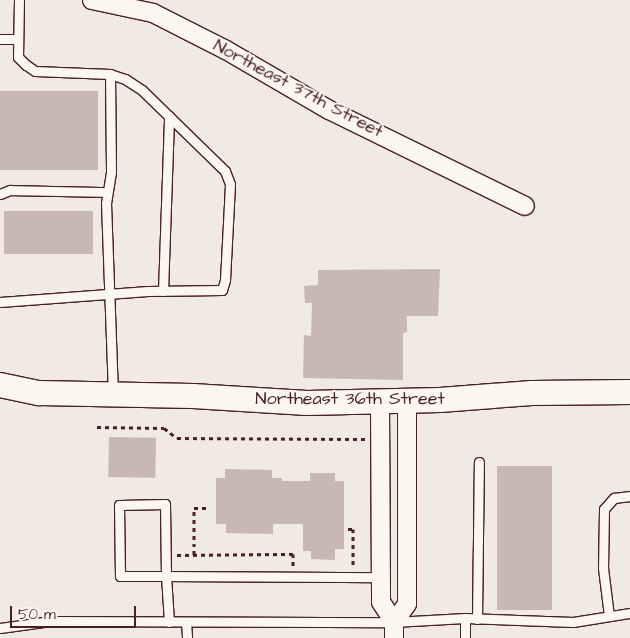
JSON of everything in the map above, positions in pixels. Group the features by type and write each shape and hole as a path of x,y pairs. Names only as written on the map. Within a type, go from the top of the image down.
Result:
{"main road":[{"name":"Northeast 36th Street","path":"0,385 39,393 112,394 297,402 380,402 532,393 630,392"},
{"name":"Northeast 36th Street","path":"0,401 39,393"}],"street":[{"name":"Northeast 37th Street","path":"92,0 153,13 226,50 329,110 525,206"},
{"path":"394,630 408,604 407,401"},
{"path":"380,402 381,602 394,630"}],"lane":[{"path":"0,302 163,291 222,290 230,184 225,172 142,90 110,74 35,71 18,57 19,0"},
{"path":"0,39 18,39"},
{"path":"110,74 111,172 107,192 112,394"},
{"path":"163,291 168,116"},
{"path":"0,194 10,190 107,192"},
{"path":"477,619 478,462"},
{"path":"609,616 603,568 604,509 614,498 630,496"},
{"path":"169,622 166,576 165,504 119,505 120,576 166,576 381,577"},
{"path":"0,628 51,621 186,622 394,630 465,618 573,622 630,613"},
{"path":"465,618 466,638"},
{"path":"186,622 187,638"}],"path":[{"path":"97,427 164,428 177,438 380,439"},
{"path":"194,555 194,508 210,508"},
{"path":"343,567 353,567 353,529 348,529"},
{"path":"166,555 293,554 294,567 303,567"}],"building":[{"path":"0,91 98,91 98,170 0,170"},
{"path":"4,211 93,211 93,254 4,254"},
{"path":"440,269 438,316 407,316 407,332 403,333 403,380 303,378 304,335 311,336 312,303 305,303 304,286 318,285 318,270"},
{"path":"109,437 156,438 155,478 108,477"},
{"path":"497,466 552,466 552,610 497,610"},
{"path":"225,469 272,470 272,478 282,478 282,481 310,481 310,473 335,473 335,481 344,481 344,549 335,549 335,560 311,559 311,551 303,551 303,524 273,524 273,534 226,533 226,524 216,524 216,478 225,478"}]}
